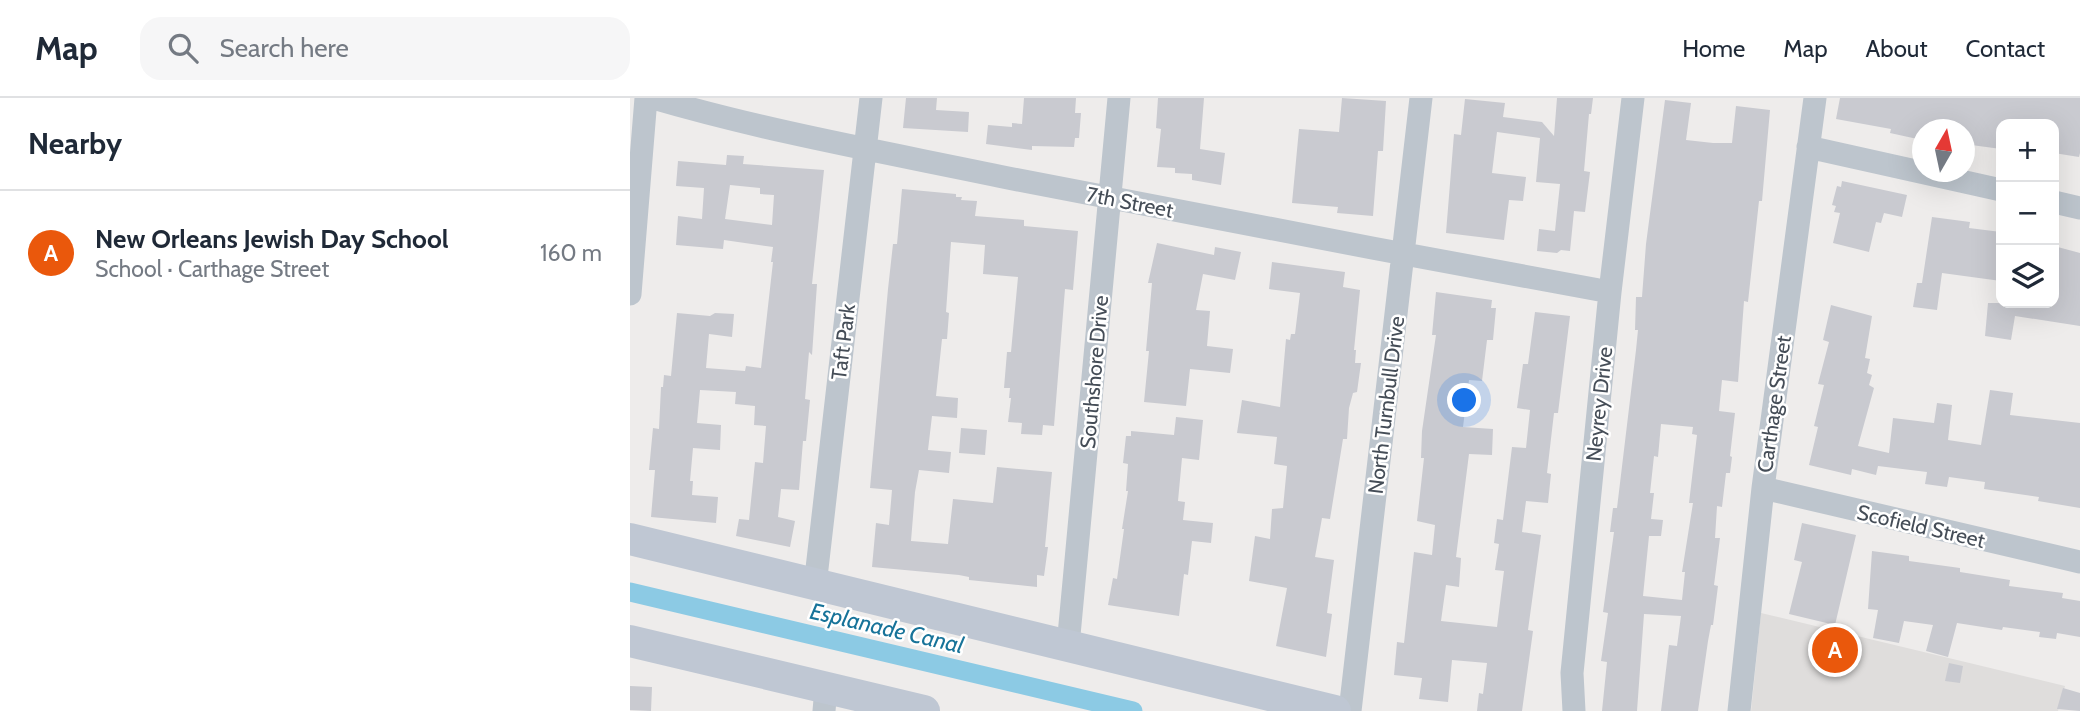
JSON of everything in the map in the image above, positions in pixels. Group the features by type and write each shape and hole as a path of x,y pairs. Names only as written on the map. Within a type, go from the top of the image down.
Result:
{"main road":[{"path":"630,539 1335,711"},
{"path":"630,641 825,700 924,711"}],"street":[{"path":"630,294 646,98"},
{"name":"7th Street","path":"653,98 724,119 865,149 1610,292"},
{"name":"Taft Park","path":"815,586 872,98"},
{"name":"Southshore Drive","path":"1068,646 1119,98"},
{"name":"North Turnbull Drive","path":"1350,711 1421,98"},
{"name":"Neyrey Drive","path":"1574,711 1573,673 1610,292 1633,98"},
{"name":"Carthage Street","path":"1739,711 1763,488 1815,98"},
{"path":"1808,148 1996,189"},
{"path":"2059,203 2080,208"},
{"name":"Scofield Street","path":"1763,488 2080,562"}],"shaded area":[{"path":"1761,613 2065,686 2058,711 1751,711"}],"building":[{"path":"906,98 937,98 936,110 969,112 968,132 903,128"},
{"path":"1024,98 1076,98 1075,113 1081,113 1079,138 1075,138 1074,147 1032,146 1032,150 986,144 988,125 1012,127 1012,123 1022,124"},
{"path":"1158,98 1204,98 1200,149 1225,153 1221,185 1192,180 1192,174 1175,173 1175,168 1157,167 1161,129 1156,128"},
{"path":"1342,98 1386,101 1383,151 1378,151 1373,216 1337,213 1338,207 1292,203 1299,129 1339,132"},
{"path":"1557,98 1593,98 1584,171 1590,172 1585,212 1574,211 1570,251 1537,251 1539,229 1555,231 1560,184 1536,182 1540,138 1497,132 1492,173 1526,177 1523,201 1509,200 1504,240 1446,233 1454,134 1461,135 1465,99 1505,103 1503,117 1542,122 1554,136"},
{"path":"1840,98 2080,98 2080,153 2079,157 2059,154 2059,119 1996,119 1996,148 1975,145 1975,119 1912,119 1912,138 1890,133 1891,129 1836,119"},
{"path":"1665,100 1691,103 1686,140 1713,143 1732,143 1736,106 1770,110 1762,201 1759,201 1748,302 1744,301 1738,382 1722,380 1719,411 1735,413 1732,457 1730,473 1726,473 1722,507 1717,506 1715,538 1720,538 1714,585 1718,586 1698,711 1661,711 1669,645 1677,646 1681,616 1644,614 1637,711 1602,711 1607,662 1601,661 1608,613 1603,612 1614,532 1610,532 1613,508 1617,508 1638,330 1635,330 1636,297 1642,297 1646,244","holes":["1661,424 1693,427 1692,434 1697,435 1689,503 1693,503 1682,572 1685,572 1682,600 1643,596 1649,536 1661,536 1663,520 1651,519 1654,493 1650,493 1654,456 1658,457"]},
{"path":"727,155 744,156 743,164 824,170 812,284 817,284 812,355 809,352 805,399 810,400 806,441 803,441 799,490 781,489 778,517 795,521 790,547 736,536 739,519 749,520 755,462 763,463 766,426 754,425 755,406 735,404 736,392 700,390 697,423 721,425 720,450 693,448 690,481 693,481 692,495 718,497 716,523 651,517 655,470 649,470 653,428 659,429 664,375 671,376 677,313 710,316 715,313 734,314 732,337 709,334 706,368 745,371 746,366 761,368 773,247 724,240 723,249 676,245 678,216 702,219 704,188 676,186 678,161 726,165","holes":["730,185 760,188 760,194 774,195 772,225 725,219"]},
{"path":"1842,181 1907,195 1902,217 1884,213 1881,223 1876,222 1869,252 1833,243 1840,213 1834,212 1836,206 1832,205 1837,186 1841,187"},
{"path":"902,189 956,194 956,197 962,197 961,200 977,201 975,216 1024,220 1024,226 1078,231 1073,290 1065,289 1054,426 1043,425 1042,435 1021,434 1022,423 1008,422 1010,388 1004,388 1007,352 1011,352 1018,277 983,274 985,245 951,242 946,312 949,313 947,339 942,339 936,396 958,398 957,418 932,416 928,450 951,452 949,473 919,470 915,492 911,541 948,544 953,499 993,503 997,467 1052,472 1045,547 1048,547 1044,576 1037,575 1037,587 969,580 969,577 959,575 872,567 876,523 889,525 892,490 870,488 888,289 893,244 897,244"},
{"path":"1932,217 1970,222 1969,228 1996,231 1996,280 1942,273 1937,310 1913,307 1917,283 1922,283"},
{"path":"1157,243 1214,255 1215,247 1241,252 1235,280 1203,274 1196,310 1210,311 1207,346 1233,349 1230,373 1190,369 1186,406 1144,402 1152,283 1148,283"},
{"path":"2059,247 2080,253 2080,326 2015,316 2011,340 1985,336 1988,303 1996,303 1996,308 2059,308"},
{"path":"1272,262 1345,272 1343,287 1360,290 1354,350 1355,363 1361,363 1357,392 1353,393 1349,408 1347,439 1343,439 1330,519 1322,518 1315,557 1334,560 1327,613 1332,614 1326,657 1276,646 1287,588 1249,581 1255,536 1270,539 1272,509 1283,508 1287,466 1274,464 1277,437 1237,433 1242,400 1280,407 1286,339 1290,340 1291,334 1295,334 1300,293 1269,289"},
{"path":"1436,292 1492,300 1491,308 1496,308 1493,340 1487,340 1482,381 1469,380 1463,427 1493,429 1492,455 1469,454 1456,557 1461,558 1459,587 1446,585 1441,621 1497,627 1504,571 1495,570 1499,544 1494,543 1497,519 1503,520 1512,447 1526,448 1530,410 1517,408 1523,364 1528,364 1535,312 1570,316 1558,413 1554,413 1547,473 1551,474 1548,503 1526,501 1522,532 1541,535 1528,630 1533,631 1522,711 1477,711 1479,693 1483,694 1487,663 1452,660 1448,702 1419,699 1422,678 1394,675 1397,642 1404,643 1414,552 1432,555 1435,525 1417,521 1424,458 1421,458 1422,431 1436,335 1432,335"},
{"path":"1831,305 1872,316 1865,358 1870,359 1867,373 1872,375 1869,385 1874,388 1858,446 1889,453 1893,418 1934,423 1937,403 1952,405 1948,440 1981,445 1990,390 2013,393 2010,415 2080,423 2080,508 2038,501 2039,497 1984,489 1985,482 1949,477 1947,487 1925,484 1927,472 1878,466 1876,475 1852,469 1851,475 1809,465 1818,427 1814,426 1824,385 1818,384 1829,342 1823,340"},
{"path":"1176,417 1203,420 1199,460 1182,458 1178,501 1185,502 1183,520 1213,523 1211,543 1192,541 1188,575 1184,574 1179,616 1108,605 1113,578 1117,579 1124,529 1128,491 1128,464 1123,463 1126,436 1131,436 1131,431 1174,435"},
{"path":"961,428 987,430 985,455 959,453"},
{"path":"1802,523 1856,535 1835,625 1789,614 1802,562 1794,560"},
{"path":"1872,551 1909,556 1909,561 1960,568 1960,572 2010,580 2009,586 2063,593 2062,598 2080,601 2080,637 2057,633 2056,639 2039,637 2040,632 2003,627 2002,630 1957,623 1948,657 1926,651 1933,625 1904,621 1899,643 1873,638 1878,610 1868,609"},
{"path":"1949,663 1963,666 1960,683 1945,681"},
{"path":"630,686 652,687 651,711 630,710"},
{"path":"2063,688 2080,693 2080,711 2057,709"}],"waterway":[{"name":"Esplanade Canal","path":"630,592 1133,711"}],"place":[{"name":"New Orleans Jewish Day School","path":"1835,650"}]}
